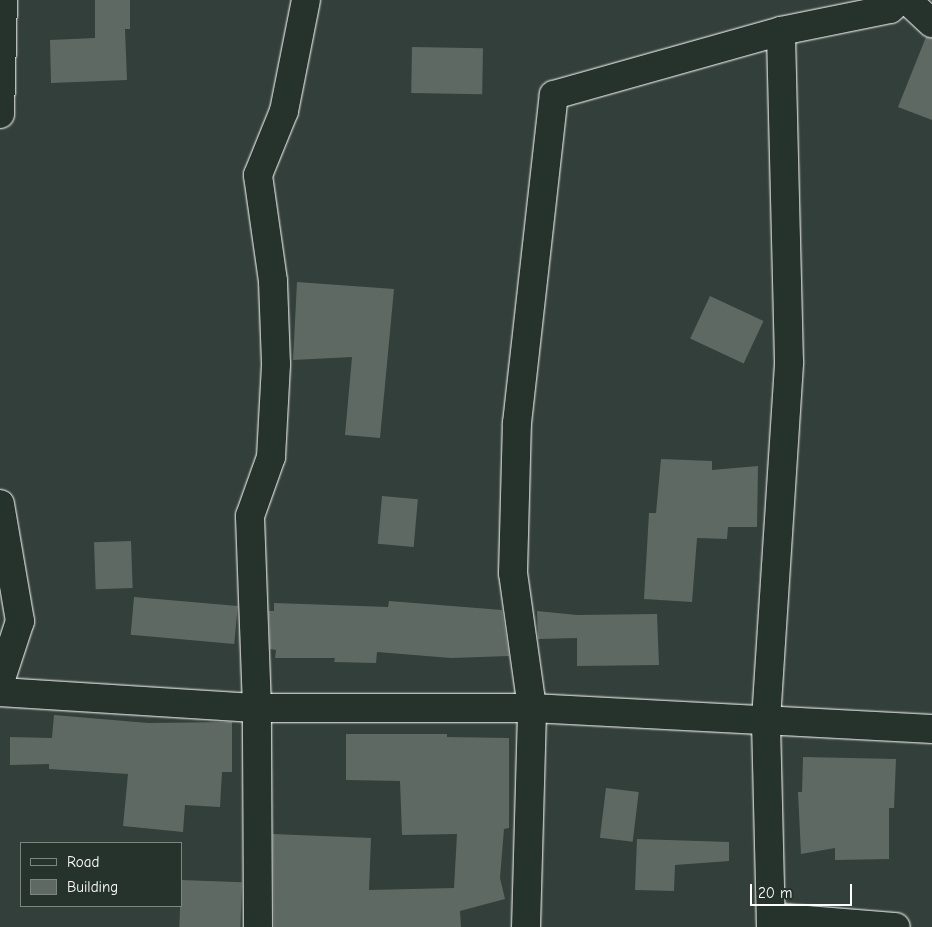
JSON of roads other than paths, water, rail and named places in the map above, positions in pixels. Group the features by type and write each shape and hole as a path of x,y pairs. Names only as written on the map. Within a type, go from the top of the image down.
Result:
{"street":[{"path":"0,114 3,0"},
{"path":"258,927 257,708 250,516 271,457 276,364 273,281 258,175 284,111 306,0"},
{"path":"526,927 532,708 513,573 518,423 554,95 781,31 890,9 900,0"},
{"path":"907,0 932,23"},
{"path":"781,31 787,164 789,362 766,720 771,922 896,927"},
{"path":"0,504 20,621 0,682"},
{"path":"0,692 257,708 532,708 932,729"}]}
